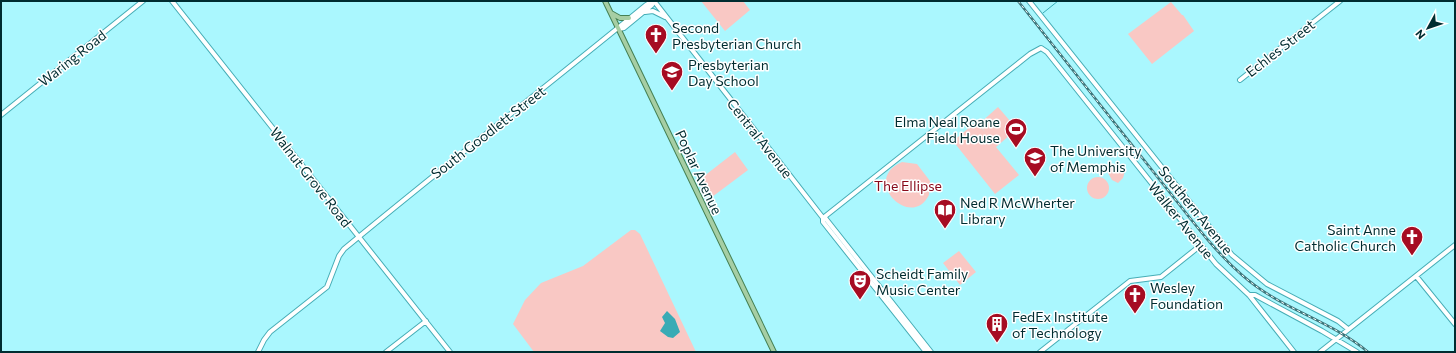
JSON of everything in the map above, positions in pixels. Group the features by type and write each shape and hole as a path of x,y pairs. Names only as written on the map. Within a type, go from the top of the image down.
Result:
{"main road":[{"name":"Waring Road","path":"1,115 143,1"},
{"name":"Walnut Grove Road","path":"172,1 450,352"},
{"name":"Poplar Avenue","path":"605,1 774,352"},
{"name":"South Goodlett Street","path":"618,29 624,28 652,5 653,1"},
{"name":"South Goodlett Street","path":"258,352 270,332 327,287 339,256 344,249 618,29 629,18 653,1"},
{"name":"Central Avenue","path":"653,1 926,352"},
{"name":"Southern Avenue","path":"1029,1 1232,254 1267,284 1338,321 1348,330"},
{"name":"Echles Street","path":"1240,80 1340,1"},
{"path":"610,12 620,18 629,18"},
{"path":"644,12 657,12 670,21"},
{"name":"Walker Avenue","path":"823,218 1030,54 1041,48 1047,52 1201,245 1221,269 1249,295 1294,352"},
{"name":"Central Avenue","path":"823,218 826,219 931,352"},
{"path":"1040,352 1130,281 1160,277 1201,245"},
{"path":"1320,352 1455,245"},
{"path":"1416,276 1455,324"},
{"path":"1249,295 1255,295 1357,352"},
{"path":"386,352 426,321"}],"green space":[{"path":"701,1 743,1 750,10 725,31"},
{"path":"1171,2 1183,15 1194,31 1152,64 1128,34"},
{"path":"998,107 1017,129 996,147 1019,175 995,194 953,141 976,122 985,132 979,124"},
{"path":"735,152 748,170 712,197 699,180"},
{"name":"The Ellipse","path":"902,162 917,164 930,181 929,195 921,205 911,208 901,205 893,199 887,190 886,180 890,170"},
{"path":"1120,166 1121,170 1125,171 1123,178 1118,183 1112,180 1108,173 1109,168"},
{"path":"1098,177 1106,180 1109,188 1106,196 1098,199 1090,196 1087,188 1090,180"},
{"path":"631,230 635,230 640,234 696,352 534,352 513,324 525,300 541,283 583,266"},
{"path":"959,251 976,272 960,285 943,263"}],"water":[{"path":"667,311 675,319 680,332 673,338 668,337 660,331 665,323 662,317"}],"waterway":[{"path":"1043,13 1058,1"}],"railway":[{"path":"1018,1 1191,220 1231,265 1257,287 1272,297 1338,331 1368,352"}],"place":[{"name":"Second Presbyterian Church","path":"656,54"},
{"name":"Presbyterian Day School","path":"672,92"},
{"name":"Elma Neal Roane Field House","path":"1016,148"},
{"name":"The University of Memphis","path":"1035,178"},
{"name":"Ned R McWherter Library","path":"945,230"},
{"name":"Saint Anne Catholic Church","path":"1412,256"},
{"name":"Scheidt Family Music Center","path":"860,300"},
{"name":"Wesley Foundation","path":"1135,314"},
{"name":"FedEx Institute of Technology","path":"997,344"}]}
